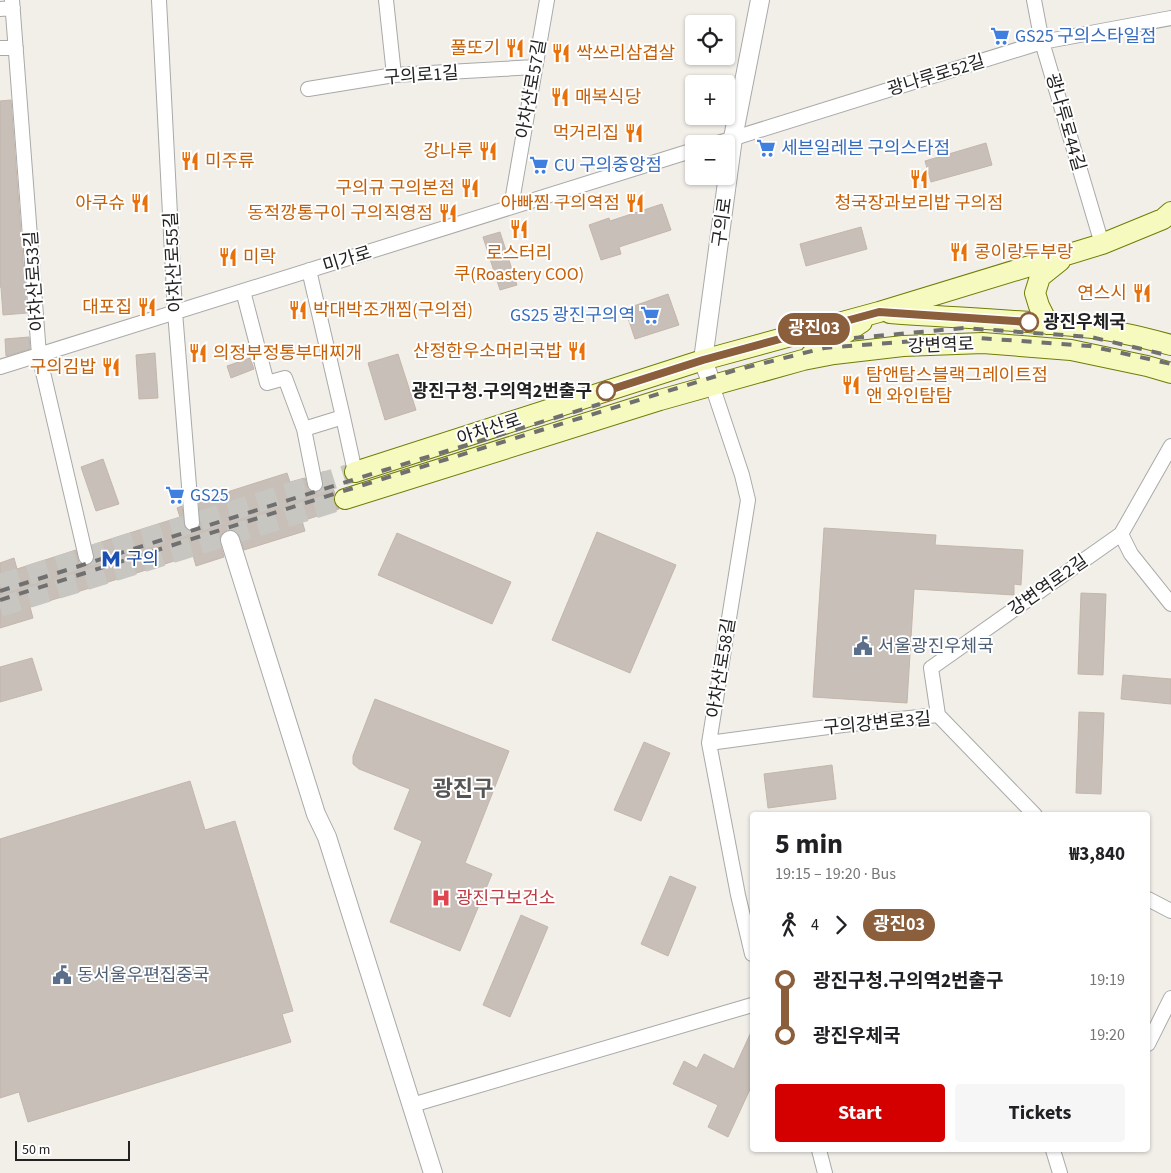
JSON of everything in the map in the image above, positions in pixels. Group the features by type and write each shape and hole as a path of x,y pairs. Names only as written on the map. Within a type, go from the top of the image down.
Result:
{"main road":[{"name":"아차산로","path":"355,472 703,360 879,312 1102,244 1163,218 1171,212"},
{"path":"1048,324 1035,293 1040,277 1069,254"},
{"name":"아차산로","path":"803,360 879,312"},
{"name":"강변역로","path":"879,312 1094,328 1171,345"},
{"name":"강변역로","path":"712,385 803,360 834,354 904,346 983,343 1072,350 1171,373"},
{"name":"아차산로","path":"345,499 712,385"},
{"path":"378,464 387,485"}],"street":[{"name":"아차산로55길","path":"159,0 175,312 192,523"},
{"path":"386,0 394,75"},
{"name":"아차산로57길","path":"511,207 546,0"},
{"name":"구의로","path":"734,135 760,0"},
{"name":"광나루로44길","path":"1034,0 1042,42 1102,244"},
{"name":"아차산로53길","path":"8,6 16,48 39,355 86,557"},
{"name":"광나루로52길","path":"735,137 1042,42 1171,18"},
{"path":"0,48 16,48"},
{"name":"구의로1길","path":"308,89 394,75 535,67"},
{"name":"미가로","path":"0,367 685,153"},
{"name":"구의로","path":"712,385 703,360 727,185"},
{"name":"아차산로","path":"309,270 355,472"},
{"path":"243,291 267,383 285,378 304,429 315,484"},
{"name":"아차산로58길","path":"712,385 748,500 710,743 738,895 750,941"},
{"path":"304,429 343,417"},
{"name":"강변역로2길","path":"938,715 931,668 1120,534 1171,446"},
{"path":"1120,534 1131,554 1171,604"},
{"path":"230,540 316,814 327,837 433,1173"},
{"name":"구의강변로3길","path":"710,743 843,725 938,715 1032,812"},
{"path":"1150,905 1171,911"},
{"path":"1150,1040 1171,998"},
{"path":"412,1104 750,1006"},
{"path":"820,1152 825,1173"},
{"path":"1054,1152 1060,1173"}],"building":[{"path":"11,100 27,313 3,315 0,287 0,101"},
{"path":"986,143 992,165 931,182 925,161"},
{"path":"662,204 671,230 619,247 621,254 601,260 589,225 609,218 610,221"},
{"path":"861,227 867,249 806,266 800,244"},
{"path":"500,232 517,285 500,290 483,237"},
{"path":"668,294 679,325 635,339 625,309"},
{"path":"29,337 30,349 6,356 5,339"},
{"path":"155,353 158,398 139,399 136,355"},
{"path":"398,354 416,410 385,420 368,363"},
{"path":"250,358 254,369 231,378 227,366"},
{"path":"103,459 119,504 96,511 81,467"},
{"path":"328,471 335,494 333,497 334,502 339,509 302,521 305,531 244,550 238,533 233,530 227,530 223,532 220,538 224,557 196,566 193,555 30,607 33,618 0,628 0,563 14,558 17,569 76,550 79,563 88,565 94,559 92,545 180,517 177,508 182,506 185,528 193,532 200,526 199,501 287,473 290,482 305,478 308,489 317,492 323,486 322,472"},
{"name":"서울광진우체국","path":"824,528 936,535 935,545 1023,550 1021,585 1014,584 1014,595 914,589 907,703 813,697"},
{"path":"597,532 676,565 630,673 552,640"},
{"path":"397,533 511,582 492,624 378,575"},
{"path":"1081,593 1106,594 1103,675 1078,674"},
{"path":"32,658 42,690 0,702 0,667"},
{"path":"1123,675 1171,679 1171,704 1121,699"},
{"path":"375,699 509,751 465,863 492,874 460,951 390,922 422,841 394,829 410,789 359,769 353,764 353,756"},
{"path":"1079,712 1104,713 1101,794 1076,793"},
{"path":"644,742 670,753 641,821 614,810"},
{"path":"832,765 836,799 768,808 764,774"},
{"name":"동서울우편집중국","path":"190,781 205,830 235,821 293,1011 282,1014 291,1042 28,1122 19,1092 0,1098 0,839"},
{"path":"670,876 696,887 668,956 641,944"},
{"path":"521,915 548,927 510,1017 483,1005"},
{"path":"750,1034 750,1089 728,1137 708,1127 718,1105 673,1084 684,1061 697,1068 704,1054 734,1069"}],"tunnel":[{"path":"0,584 355,472"},
{"path":"0,607 345,499"}],"railway":[{"path":"854,338 964,328 1091,337 1171,356"},
{"path":"0,600 321,498 736,370 824,348 965,337 1090,346 1171,364"},
{"path":"0,591 600,404"}],"bus line":[{"name":"광진03","path":"606,391 703,360 879,312 1029,322"}],"place":[{"name":"GS25 구의스타일점","path":"1000,36"},
{"name":"풀또기","path":"515,48"},
{"name":"싹쓰리삼겹살","path":"561,53"},
{"name":"매복식당","path":"560,97"},
{"name":"먹거리집","path":"634,133"},
{"name":"세븐일레븐 구의스타점","path":"766,148"},
{"name":"강나루","path":"488,151"},
{"name":"미주류","path":"190,161"},
{"name":"CU 구의중앙점","path":"539,165"},
{"name":"청국장과보리밥 구의점","path":"919,179"},
{"name":"구의규 구의본점","path":"470,188"},
{"name":"아쿠슈","path":"140,203"},
{"name":"아빠찜 구의역점","path":"635,203"},
{"name":"동적깡통구이 구의직영점","path":"448,213"},
{"name":"로스터리 쿠(Roastery COO)","path":"519,229"},
{"name":"콩이랑두부랑","path":"959,252"},
{"name":"미락","path":"228,257"},
{"name":"연스시","path":"1142,293"},
{"name":"대포집","path":"147,307"},
{"name":"박대박조개찜(구의점)","path":"298,310"},
{"name":"GS25 광진구의역","path":"650,315"},
{"name":"광진우체국","path":"1029,322"},
{"name":"산정한우소머리국밥","path":"577,351"},
{"name":"의정부정통부대찌개","path":"198,353"},
{"name":"구의김밥","path":"111,367"},
{"name":"탐앤탐스블랙그레이트점 앤 와인탐탐","path":"851,385"},
{"name":"광진구청.구의역2번출구","path":"606,391"},
{"name":"GS25","path":"175,495"},
{"name":"구의","path":"111,559"},
{"name":"서울광진우체국","path":"863,646"},
{"name":"광진구보건소","path":"441,898"},
{"name":"동서울우편집중국","path":"62,975"}],"district":[{"name":"광진구","path":"463,788"}]}
